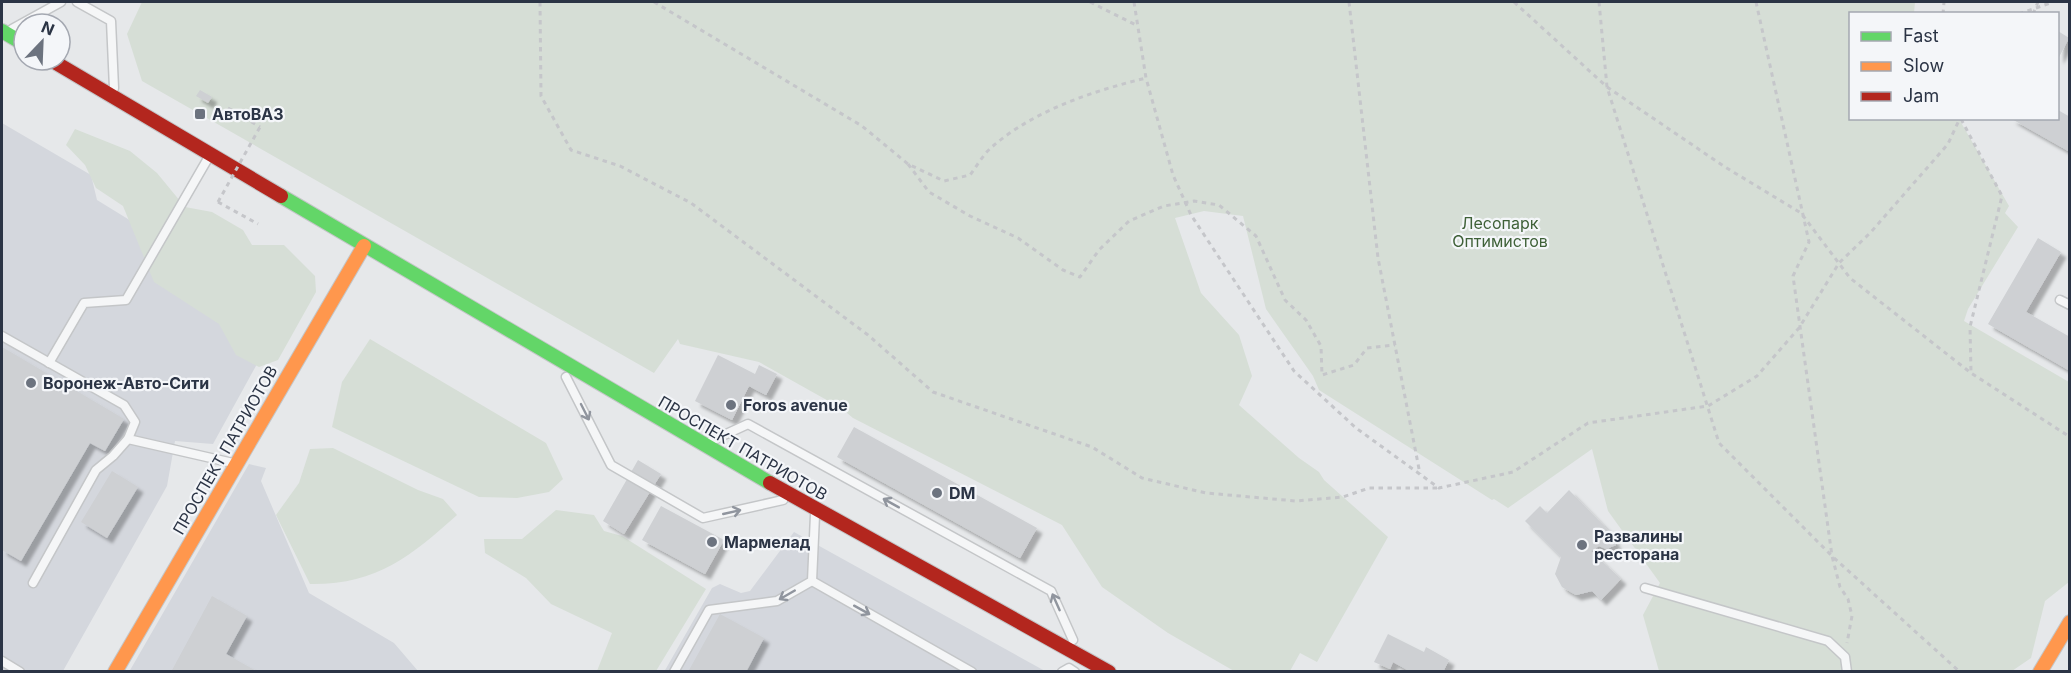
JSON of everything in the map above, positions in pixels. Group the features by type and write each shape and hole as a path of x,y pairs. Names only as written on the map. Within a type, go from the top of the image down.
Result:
{"main road":[{"name":"ПРОСПЕКТ ПАТРИОТОВ","path":"71,72 702,445 1110,672"},
{"name":"ПРОСПЕКТ ПАТРИОТОВ","path":"115,672 364,246"},
{"path":"2040,672 2070,622"}],"lane":[{"path":"3,32 61,2"},
{"path":"77,2 111,21 115,98"},
{"path":"49,363 84,303 126,300 210,154"},
{"path":"2060,300 2070,305"},
{"path":"2,336 124,405 135,422 128,439 96,470 33,584"},
{"path":"558,360 611,465 704,518 794,498"},
{"path":"702,445 748,424 1051,591 1080,656"},
{"path":"128,439 237,464"},
{"path":"812,581 815,509"},
{"path":"674,672 709,610 777,601 812,581"},
{"path":"812,581 972,672"},
{"path":"1645,588 1828,641 1845,657 1847,672"},
{"path":"2,661 20,672"},
{"path":"1062,672 1069,668 1075,672"}],"path":[{"path":"540,2 541,96 571,150 620,166 691,203 868,335 933,392 1092,447 1142,478 1206,493 1296,501 1343,497 1369,488 1439,488 1513,472 1588,423 1708,406 1757,376 1799,328 1839,263 1871,232 1948,144 1960,120"},
{"path":"654,2 862,126 908,164 929,192 970,216 1018,238 1064,270 1080,277 1099,250 1129,221 1164,206 1194,201 1219,205 1256,236 1284,300 1306,320 1321,346 1322,375 1354,365 1367,348 1395,345"},
{"path":"1090,2 1136,25"},
{"path":"1134,2 1146,78 1173,175 1185,202 1294,371 1356,429 1439,488"},
{"path":"1349,2 1378,258 1420,474"},
{"path":"1514,2 1607,87 1725,167 1801,213 1850,278 1971,373 2070,437"},
{"path":"1599,2 1607,87 1719,443 1832,556 1960,672"},
{"path":"1756,2 1809,242 1793,276 1832,556 1840,587 1848,598 1852,616 1845,657"},
{"path":"2034,12 2038,2"},
{"path":"2024,12 2053,2"},
{"path":"908,164 944,181 970,175 992,146 1065,103 1110,87 1146,78"},
{"path":"228,108 260,127 218,202 258,224"},
{"path":"1962,120 2002,196 1970,327 1971,373"}],"shaded area":[{"path":"2,123 91,175 97,200 167,243 268,344 213,444 175,441 167,486 63,671 2,671"},
{"path":"249,464 266,468 261,481 309,593 394,643 418,671 129,672"},
{"path":"794,532 1045,671 664,672 712,588 720,584 741,593 750,591"}],"green space":[{"name":"Лесопарк Оптимистов","path":"142,2 1915,2 1914,12 1849,12 1849,120 1960,120 2009,206 2005,213 2018,227 1968,309 1964,321 2069,382 2069,582 2045,601 2031,658 2012,671 1659,671 1643,615 1660,583 1608,511 1592,449 1508,508 1492,500 1319,390 1313,376 1266,309 1243,216 1204,211 1175,218 1201,293 1239,335 1252,376 1239,405 1299,458 1319,472 1324,480 1388,537 1317,662 1300,653 1290,671 1234,671 1168,633 1102,587 1062,525 853,418 841,408 759,362 680,344 678,339 654,373 142,81 127,34"},
{"path":"75,129 130,151 157,173 185,207 212,212 243,230 252,245 284,245 315,276 316,292 278,360 259,367 236,355 219,324 154,282 123,206 96,188 85,165 66,145"},
{"path":"370,339 546,443 563,479 549,492 517,498 479,497 332,427 342,382"},
{"path":"333,448 418,490 443,499 457,515 423,544 391,566 354,580 310,584 276,515 299,483 310,449"},
{"path":"556,510 594,515 604,531 622,536 706,589 656,671 597,671 612,633 551,604 526,578 485,553 484,539 522,539"}],"building":[{"path":"2059,32 2069,38 2059,57"},
{"path":"200,90 212,97 208,103 196,96"},
{"path":"2059,111 2070,117 2070,152 2014,120 2059,120"},
{"path":"2038,238 2061,252 2026,312 2070,337 2070,371 1988,324"},
{"path":"2,347 124,419 105,451 90,443 21,561 2,550"},
{"path":"718,355 755,374 759,365 777,374 766,395 749,386 732,420 695,401"},
{"name":"DM","path":"854,427 1037,528 1020,558 837,457"},
{"path":"638,460 661,474 624,534 603,521"},
{"path":"112,471 138,487 107,538 81,522"},
{"name":"Развалины ресторана","path":"1569,490 1610,532 1616,545 1606,549 1599,546 1591,551 1621,579 1601,600 1592,591 1576,595 1562,587 1555,574 1561,557 1525,521 1540,506 1547,513"},
{"path":"661,506 724,540 705,574 642,540"},
{"path":"212,596 247,616 226,654 258,672 171,672"},
{"path":"720,614 764,638 746,672 688,672"},
{"path":"1388,634 1424,652 1426,647 1449,660 1443,672 1411,672 1393,662 1390,669 1374,662"}],"traffic: fast":[{"path":"2,31 12,37"},
{"path":"281,196 770,483"}],"traffic: slow":[{"path":"115,672 364,246"},
{"path":"2040,672 2070,622"}],"traffic: jam":[{"path":"71,72 281,196"},
{"path":"770,483 1109,672"}],"place":[{"name":"АвтоВАЗ","path":"200,114"},
{"name":"Воронеж-Авто-Сити","path":"31,383"},
{"name":"Foros avenue","path":"731,405"},
{"name":"DM","path":"937,493"},
{"name":"Мармелад","path":"712,542"},
{"name":"Развалины ресторана","path":"1582,545"}]}
